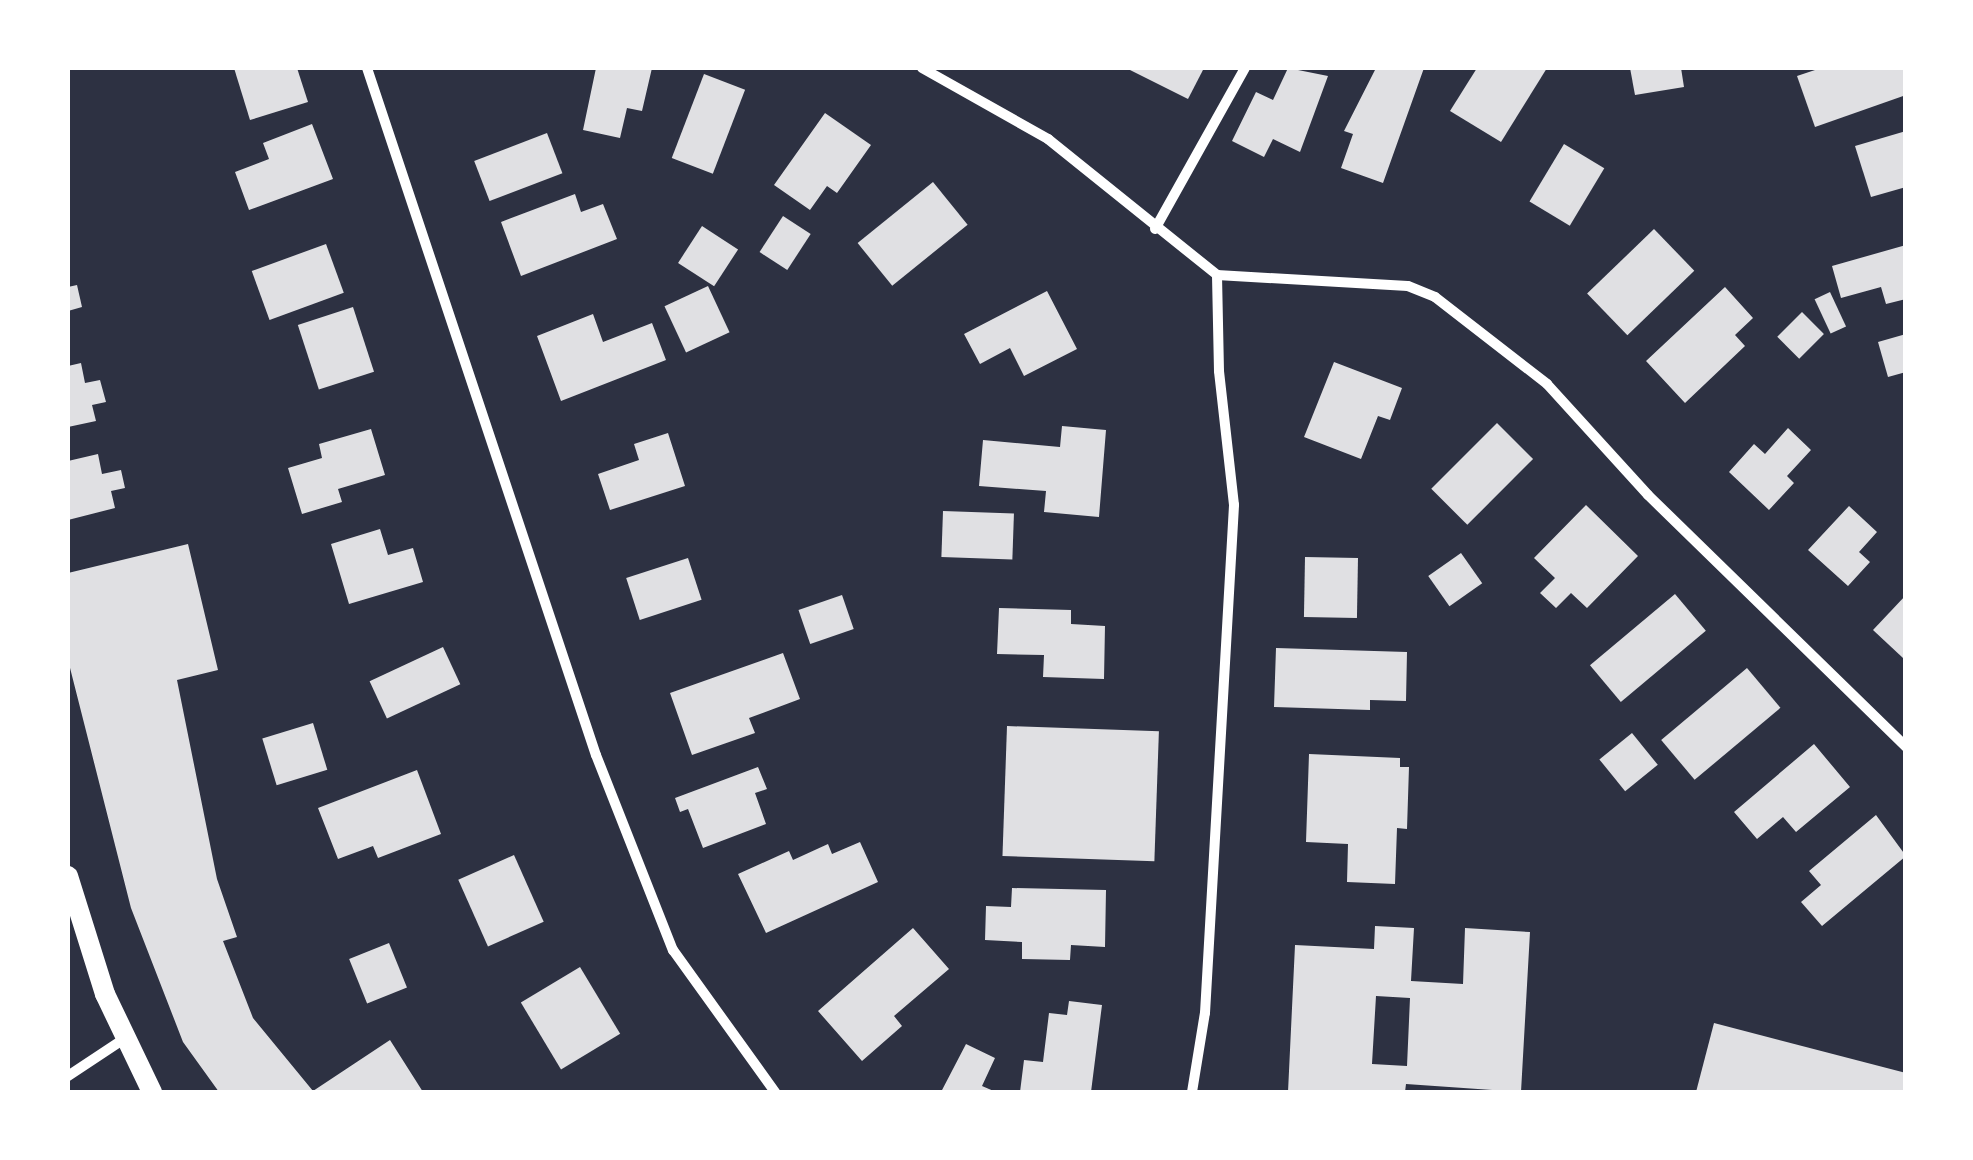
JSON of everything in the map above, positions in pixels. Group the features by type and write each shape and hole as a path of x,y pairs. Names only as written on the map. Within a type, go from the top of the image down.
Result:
{"main road":[{"path":"68,876 124,1039 152,1092"}],"street":[{"path":"367,68 624,826 673,950 775,1092"},
{"path":"922,68 1048,139 1217,276 1408,286 1435,297 1547,384 1648,495 1906,747"},
{"path":"1155,229 1245,68"},
{"path":"1192,1092 1205,1013 1234,505 1218,371 1217,276"},
{"path":"68,1076 124,1039"}],"building":[{"path":"234,68 297,68 308,102 250,120"},
{"path":"596,68 652,68 642,111 627,108 620,138 583,130"},
{"path":"1126,68 1204,68 1188,99"},
{"path":"1288,68 1328,76 1300,152 1273,139 1264,157 1232,141 1256,92 1273,100"},
{"path":"1376,68 1424,68 1383,183 1341,168 1353,134 1344,131"},
{"path":"1477,68 1547,68 1501,142 1450,111"},
{"path":"1630,68 1681,68 1684,87 1635,95"},
{"path":"1821,68 1906,68 1906,95 1815,127 1797,76"},
{"path":"704,74 745,90 713,174 672,158"},
{"path":"825,113 871,145 837,193 827,186 810,210 774,185"},
{"path":"312,124 333,179 249,210 235,172 269,159 263,143"},
{"path":"1906,131 1906,187 1871,197 1855,146"},
{"path":"547,133 562,173 490,201 474,161"},
{"path":"1564,144 1604,168 1570,226 1529,201"},
{"path":"933,182 968,225 892,286 858,243"},
{"path":"575,194 581,212 603,204 617,239 521,276 501,222"},
{"path":"783,216 811,234 787,270 760,252"},
{"path":"702,226 738,249 714,286 678,263"},
{"path":"1654,229 1694,271 1627,335 1587,294"},
{"path":"326,244 344,293 270,320 252,271"},
{"path":"1906,245 1906,299 1886,304 1881,287 1841,298 1832,266"},
{"path":"77,285 82,307 68,311 68,287"},
{"path":"708,286 730,332 686,353 664,306"},
{"path":"1725,287 1753,318 1735,335 1745,346 1685,403 1646,361"},
{"path":"1047,291 1077,349 1024,376 1010,348 980,364 964,334"},
{"path":"1830,292 1846,326 1831,334 1815,299"},
{"path":"353,307 374,372 319,390 298,325"},
{"path":"1802,312 1824,334 1799,359 1777,337"},
{"path":"593,314 603,342 652,323 666,360 561,401 537,336"},
{"path":"1906,334 1906,372 1888,377 1878,342"},
{"path":"1334,362 1402,388 1390,420 1378,416 1361,459 1304,437"},
{"path":"81,363 85,383 100,380 106,402 92,405 96,421 68,427 68,366"},
{"path":"1497,423 1533,459 1467,525 1431,489"},
{"path":"1062,426 1106,430 1099,517 1044,512 1046,491 979,486 983,440 1060,447"},
{"path":"1788,428 1811,450 1787,476 1794,483 1769,510 1729,472 1754,444 1765,454"},
{"path":"371,429 385,475 338,489 342,502 302,514 288,468 322,458 319,444"},
{"path":"668,433 685,486 610,510 598,474 639,460 634,444"},
{"path":"98,454 102,474 121,470 125,488 111,491 115,508 68,520 68,461"},
{"path":"1586,505 1638,556 1587,608 1571,593 1556,608 1540,593 1555,578 1534,558"},
{"path":"1849,506 1877,532 1859,552 1870,562 1848,586 1808,550"},
{"path":"943,511 1014,513 1012,559 941,557"},
{"path":"380,529 388,555 413,548 423,582 349,604 331,544"},
{"path":"188,544 218,670 177,680 217,879 237,937 223,941 253,1018 313,1091 390,1040 423,1092 219,1092 183,1042 131,908 68,660 68,573"},
{"path":"1461,553 1482,583 1449,606 1428,576"},
{"path":"1305,557 1358,558 1357,618 1304,617"},
{"path":"688,558 702,600 640,620 626,578"},
{"path":"1675,594 1706,631 1621,702 1590,665"},
{"path":"842,595 854,629 810,644 799,610"},
{"path":"1906,595 1906,656 1903,658 1873,630"},
{"path":"999,608 1071,610 1071,624 1105,626 1104,679 1043,677 1044,655 997,654"},
{"path":"443,647 460,684 387,718 370,681"},
{"path":"1276,648 1407,652 1406,701 1370,700 1370,710 1274,707"},
{"path":"783,653 800,699 749,718 755,733 692,755 670,693"},
{"path":"1747,668 1780,708 1695,780 1661,740"},
{"path":"313,723 327,770 277,785 262,738"},
{"path":"1007,726 1159,731 1154,861 1002,856"},
{"path":"1632,733 1658,765 1625,791 1599,759"},
{"path":"1814,744 1850,787 1796,832 1783,817 1757,839 1734,812"},
{"path":"1309,754 1400,758 1400,767 1409,767 1407,829 1397,828 1395,884 1347,882 1348,844 1306,842"},
{"path":"758,767 767,789 755,793 766,824 703,848 688,809 680,812 675,798"},
{"path":"417,770 441,834 378,858 373,846 338,859 318,808"},
{"path":"1876,815 1906,856 1822,926 1801,902 1821,885 1809,871"},
{"path":"860,842 878,882 766,933 738,874 789,851 793,860 828,844 832,854"},
{"path":"514,855 544,922 488,946 458,880"},
{"path":"1012,888 1106,890 1105,947 1071,945 1070,960 1022,959 1022,942 985,940 986,906 1011,907"},
{"path":"1375,926 1414,928 1411,981 1463,984 1465,928 1530,932 1521,1092 1406,1084 1405,1092 1288,1092 1295,945 1374,949","holes":["1376,996 1410,998 1407,1066 1372,1064"]},
{"path":"913,928 949,969 894,1016 902,1026 862,1061 818,1011"},
{"path":"389,943 407,988 367,1004 349,959"},
{"path":"580,967 620,1034 561,1069 521,1003"},
{"path":"1069,1001 1102,1005 1091,1092 1020,1092 1024,1060 1043,1062 1049,1013 1067,1015"},
{"path":"1714,1023 1906,1073 1906,1092 1696,1092"},
{"path":"966,1044 995,1058 982,1086 996,1092 941,1092"}]}
